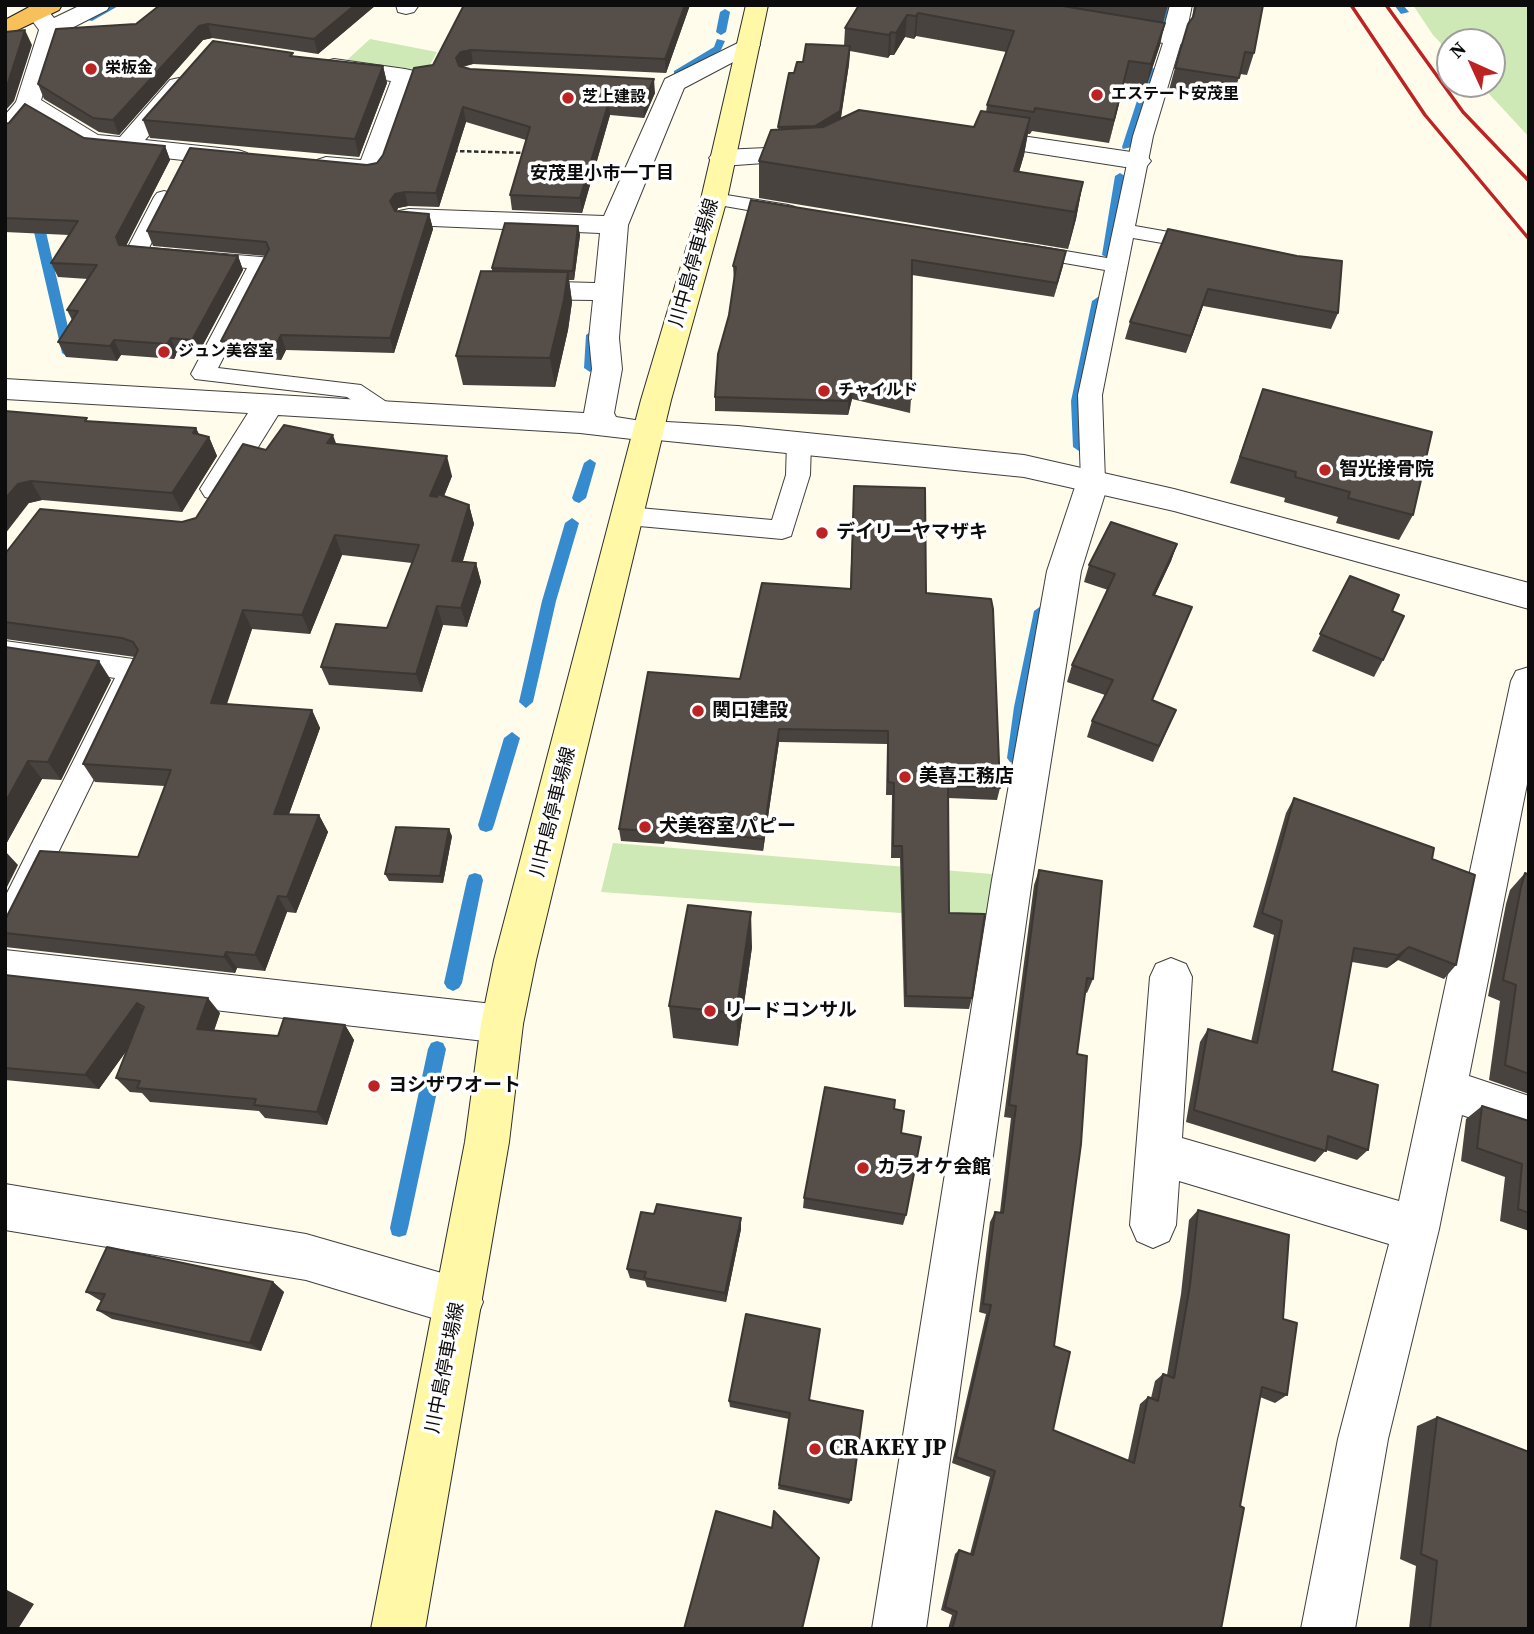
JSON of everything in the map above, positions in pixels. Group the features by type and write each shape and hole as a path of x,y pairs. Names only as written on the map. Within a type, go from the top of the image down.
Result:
{"highway":[{"path":"5,29 46,16"}],"main road":[{"name":"川中島停車場線","path":"398,1629 487,1142 502,1024 649,431 714,199 757,5"}],"street":[{"path":"5,131 28,103 46,16 99,5"},
{"path":"1173,39 1181,5"},
{"path":"647,83 674,84 747,45"},
{"path":"306,163 371,169 405,76 308,62"},
{"path":"126,146 194,68"},
{"path":"604,426 599,413 607,369 604,338 614,225 674,84"},
{"path":"28,103 91,142 266,160"},
{"path":"953,134 1138,161"},
{"path":"722,158 821,153 832,147"},
{"path":"409,217 614,225"},
{"path":"497,289 609,292"},
{"path":"5,388 604,426 799,442 1024,467 1093,481 1529,596"},
{"path":"199,516 269,405"},
{"path":"899,1629 1006,921 1061,584 1093,481"},
{"path":"1328,1629 1363,1439 1416,1229 1529,681"},
{"path":"5,968 502,1024"},
{"path":"1153,1225 1171,977"},
{"path":"1446,1089 1529,1117"},
{"path":"1158,1153 1416,1229"},
{"path":"5,1207 306,1257 459,1302"}],"lane":[{"path":"1093,481 1090,395 1143,136 1173,39 1121,31"},
{"path":"187,153 136,253 261,263 203,374 353,390 383,411"},
{"path":"714,199 806,214"},
{"path":"1124,230 1219,247"},
{"path":"1009,248 1116,266"},
{"path":"628,516 782,530 798,475 799,442"},
{"path":"5,651 133,670 5,929"}],"path":[{"path":"378,149 530,153"}],"green space":[{"path":"1413,5 1529,5 1529,137 1493,98 1506,98 1506,28 1436,28 1436,38"},
{"path":"370,39 437,52 426,72 347,60"},
{"path":"613,843 992,874 987,919 601,892"}],"building":[{"path":"160,5 355,5 314,39 208,24 199,26 113,120 93,118 38,84 56,29 136,24"},
{"path":"464,5 685,5 665,59 471,50 461,52 456,58 459,66 470,69 654,79 643,103 609,101 580,198 510,195 530,127 463,107 436,193 405,192 395,194 390,201 395,211 429,214 390,338 281,335 276,345 221,341 269,249 266,242 147,231 190,148 367,165 377,163 383,155 414,68 433,65"},
{"path":"859,5 1057,5 1165,23 1151,64 1129,61 1114,120 1035,108 1034,112 987,105 1014,31 918,13 916,16 907,15 896,33 891,32 889,35 845,28"},
{"path":"1196,5 1263,5 1254,53 1245,52 1239,78 1175,68"},
{"path":"25,30 7,86 5,88 5,32"},
{"path":"213,41 293,53 290,56 383,66 355,139 143,120"},
{"path":"806,44 850,46 840,111 815,126 778,127 789,73 794,73 797,62 803,62"},
{"path":"25,104 84,138 165,146 116,237 119,245 238,256 192,340 171,338 167,344 114,340 110,346 58,342 78,311 67,310 97,265 51,263 78,221 5,218 5,124 9,123"},
{"path":"859,110 974,127 981,111 1030,118 1014,171 1083,182 1075,212 759,161 771,130 823,127"},
{"path":"751,200 1066,251 1057,283 912,260 911,399 853,385 848,401 715,397 718,354 729,315 736,267 733,266"},
{"path":"505,223 578,226 573,271 492,268"},
{"path":"1168,229 1297,256 1342,261 1338,313 1208,289 1191,336 1130,322"},
{"path":"481,271 568,272 550,358 456,356"},
{"name":"智光接骨院","path":"1263,389 1432,432 1413,515 1348,498 1350,492 1295,477 1296,472 1240,457"},
{"path":"5,411 87,418 85,421 196,428 193,433 209,437 172,493 31,481 18,484 5,499"},
{"path":"284,425 333,435 327,443 447,456 430,496 437,497 438,494 469,505 452,561 476,563 461,608 437,606 416,674 321,667 336,624 387,628 419,545 335,535 302,615 243,610 211,703 312,710 274,814 319,815 287,897 278,896 255,955 226,952 224,957 5,933 5,920 40,851 138,857 171,770 83,764 138,650 133,642 122,638 5,622 5,554 40,509 182,522 196,518 243,444 266,450"},
{"path":"854,486 925,488 926,593 991,599 1000,788 948,786 949,913 985,914 972,998 906,996 902,846 893,846 894,783 888,782 888,731 779,729 763,839 664,828 663,832 619,829 648,672 740,679 762,583 851,589"},
{"path":"1111,522 1177,544 1153,595 1192,607 1152,700 1176,710 1159,746 1092,721 1113,680 1072,665 1115,574 1089,565"},
{"path":"1350,576 1399,595 1392,611 1404,616 1383,660 1320,634"},
{"path":"5,647 99,661 48,762 28,761 5,803"},
{"path":"1294,798 1434,848 1432,859 1475,875 1456,965 1409,947 1398,955 1354,948 1332,1071 1378,1085 1368,1150 1328,1136 1326,1151 1194,1110 1208,1029 1257,1043 1282,921 1262,913"},
{"path":"396,827 449,829 440,876 385,874"},
{"path":"1039,870 1102,881 1093,979 1087,978 1077,1054 1087,1056 1081,1144 1054,1346 1070,1352 1053,1430 1134,1463 1148,1397 1158,1401 1163,1374 1174,1378 1190,1285 1198,1210 1289,1235 1283,1319 1297,1323 1287,1395 1262,1387 1240,1506 1244,1508 1221,1629 952,1629 957,1612 945,1607 959,1550 973,1555 995,1471 956,1457 991,1305 983,1304 995,1212 1003,1213 1016,1106 1009,1105"},
{"path":"1525,873 1529,875 1529,1074 1505,1065 1516,985 1503,980"},
{"path":"688,905 751,912 736,1013 669,1006"},
{"path":"5,975 208,998 197,1029 278,1036 284,1018 345,1025 317,1112 254,1105 256,1099 137,1088 140,1081 116,1078 144,1007 137,1003 85,1075 5,1068"},
{"name":"カラオケ会館","path":"825,1087 895,1100 894,1109 904,1111 901,1133 921,1137 906,1215 804,1198"},
{"path":"1482,1106 1529,1121 1529,1213 1518,1209 1522,1164 1477,1148"},
{"path":"657,1204 741,1218 725,1293 644,1278 646,1272 627,1269 641,1212 654,1214"},
{"path":"107,1247 273,1282 250,1343 97,1310 105,1294 86,1292"},
{"path":"746,1314 820,1329 809,1400 863,1411 851,1500 779,1485 790,1413 729,1401"},
{"path":"1437,1417 1529,1452 1529,1629 1430,1628 1437,1561 1421,1554"},
{"path":"716,1511 772,1528 774,1511 819,1558 802,1629 684,1629"}],"waterway":[{"path":"89,19 116,5"},
{"path":"1164,28 1170,5"},
{"path":"1398,5 1404,12"},
{"path":"721,32 725,12"},
{"path":"677,73 718,48 720,41"},
{"path":"1127,147 1151,69"},
{"path":"1108,255 1120,176"},
{"path":"39,212 40,232 68,353"},
{"path":"1079,447 1077,401 1098,301"},
{"path":"590,368 592,335"},
{"path":"579,498 590,463"},
{"path":"526,702 549,601 572,523"},
{"path":"1015,758 1021,707 1041,611"},
{"path":"486,825 512,738"},
{"path":"453,983 475,880"},
{"path":"399,1228 437,1049"}],"railway":[{"path":"1351,5 1425,115 1529,239"},
{"path":"1386,5 1463,112 1529,181"}],"place":[{"name":"栄板金","path":"91,69"},
{"name":"エステート安茂里","path":"1097,95"},
{"name":"芝上建設","path":"568,98"},
{"name":"ジュン美容室","path":"164,352"},
{"name":"チャイルド","path":"824,391"},
{"name":"智光接骨院","path":"1325,470"},
{"name":"デイリーヤマザキ","path":"822,533"},
{"name":"関口建設","path":"698,711"},
{"name":"美喜工務店","path":"905,777"},
{"name":"犬美容室 パピー","path":"645,827"},
{"name":"リードコンサル","path":"710,1011"},
{"name":"ヨシザワオート","path":"374,1086"},
{"name":"カラオケ会館","path":"863,1168"},
{"name":"CRAKEY JP","path":"815,1449"}],"district":[{"name":"安茂里小市一丁目","path":"602,174"}]}
